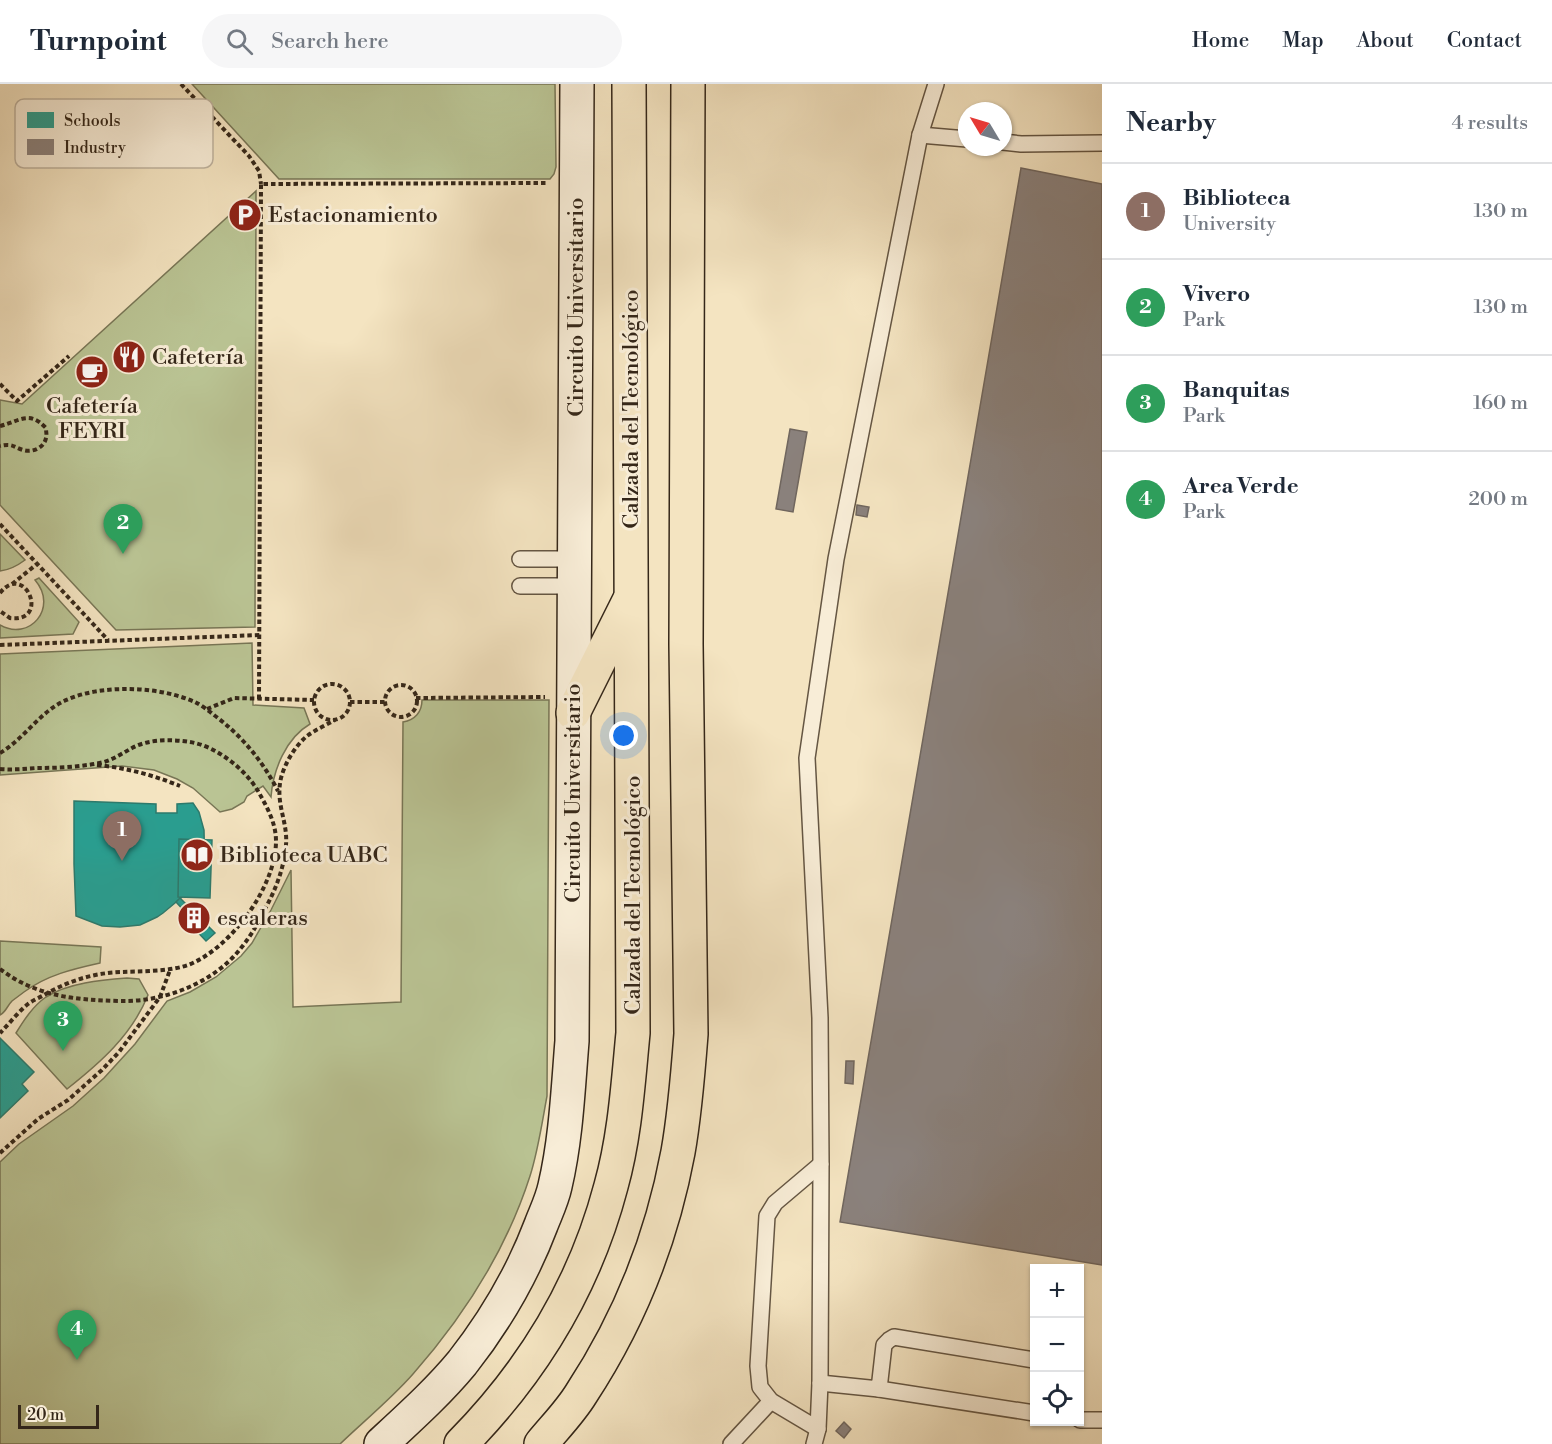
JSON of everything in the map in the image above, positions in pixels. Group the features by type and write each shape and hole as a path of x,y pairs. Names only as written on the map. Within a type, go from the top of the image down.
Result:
{"main road":[{"name":"Calzada del Tecnológico","path":"461,1444 478,1428 528,1367 565,1306 592,1247 614,1174 625,1120 633,1033 629,84"},
{"path":"541,1444 580,1396 612,1344 643,1275 663,1217 678,1153 686,1098 691,1034 686,644 688,84"},
{"path":"563,705 632,594"}],"street":[{"name":"Circuito Universitario","path":"381,1444 461,1364 489,1326 516,1282 536,1239 555,1189 564,1142 572,1041 563,705 574,572 578,84"}],"lane":[{"path":"816,1437 820,1383 820,1018 807,758 836,559 920,135 936,84"},
{"path":"920,135 958,138"},
{"path":"1012,143 1102,142"},
{"path":"520,559 574,572"},
{"path":"520,586 574,572"},
{"path":"816,1437 771,1401 760,1387 758,1366 767,1216 775,1203 821,1164"},
{"path":"879,1389 884,1345 894,1337 1030,1359"},
{"path":"820,1383 879,1389 1030,1412"},
{"path":"731,1444 771,1401"},
{"path":"1084,1420 1102,1420"}],"path":[{"path":"181,84 195,99"},
{"path":"213,118 249,156 259,171 261,184 259,699"},
{"path":"261,184 551,183"},
{"path":"1,387 17,401 69,356"},
{"path":"0,426 30,417 46,429 46,439 40,447 31,452 6,444 0,446"},
{"path":"0,524 108,640"},
{"path":"0,593 37,564"},
{"path":"0,586 12,584 23,586 32,599 30,610 26,615 15,619 0,611"},
{"path":"0,645 260,636"},
{"path":"0,969 25,986 48,993 70,998 127,1001 160,997 198,982 221,968 241,949 258,924 282,871 286,843 279,792 281,776 288,760 308,735 335,720 345,714 349,709 350,697 343,687 331,683 320,687 316,692 315,710 318,715 335,720"},
{"path":"396,685 411,689 416,698 417,703 412,712 402,717 392,715 385,702 388,691 396,685"},
{"path":"0,753 50,710 71,698 115,689 153,690 196,702 207,709 244,740 268,772 279,792"},
{"path":"207,709 234,698 314,700"},
{"path":"416,698 563,705"},
{"path":"350,702 385,702"},
{"path":"0,769 90,764 104,762 134,746 154,741 193,742 226,759 254,786 274,822 276,842 272,866 264,888 251,909 218,948 203,958 170,970 106,972 62,984 28,1004 0,1034"},
{"path":"90,764 128,769 180,786"},
{"path":"0,1153 38,1119 68,1100 102,1070 133,1034 160,997 170,970"},
{"path":"0,1026 14,1018"}],"green space":[{"path":"192,84 555,84 556,167 550,179 279,179 213,107 213,99 206,99"},
{"path":"256,191 255,627 116,630 0,505 0,400 22,404"},
{"path":"0,534 25,560 7,570 0,571"},
{"path":"39,578 79,622 73,634 0,638 0,625 11,629 21,629 30,626 37,619 44,601 42,591 35,580"},
{"path":"252,643 253,705 304,708 310,724 294,738 282,756 271,797 263,786 247,796 244,802 232,809 220,812 193,788 154,770 122,766 0,775 0,654"},
{"path":"422,700 549,700 547,1096 530,1176 509,1230 482,1281 432,1352 413,1374 340,1444 0,1444 0,1162 19,1144 73,1106 104,1078 135,1044 167,1001 190,992 216,977 241,956 252,943 291,870 293,1007 401,1002 403,722 417,715"},
{"path":"0,941 101,947 100,963 70,970 42,981 12,1001 0,1015"},
{"path":"127,978 139,979 148,995 141,1009 114,1047 67,1089 16,1033 37,1005 55,992 85,983"}],"building: Schools":[{"path":"74,801 156,804 156,813 177,813 177,804 193,803 199,812 204,830 205,878 163,913 140,925 102,926 76,916"},
{"path":"179,839 212,840 210,898 178,897"},
{"name":"escaleras","path":"180,898 215,933 206,941 186,920 189,916 176,902"},
{"path":"0,1038 34,1072 22,1084 28,1091 0,1118"}],"building: Industry":[{"path":"1021,168 1102,184 1102,1265 840,1222"},
{"path":"790,429 807,432 793,512 776,509"},
{"path":"857,505 869,507 867,517 856,515"},
{"path":"846,1061 854,1061 853,1084 845,1083"},
{"path":"844,1422 851,1429 844,1438 836,1431"}],"place":[{"name":"Estacionamiento","path":"245,215"},
{"name":"Cafetería","path":"129,357"},
{"name":"Cafetería FEYRI","path":"92,372"},
{"name":"Vivero","path":"123,554"},
{"name":"Biblioteca UABC","path":"197,855"},
{"name":"Biblioteca","path":"122,861"},
{"name":"escaleras","path":"194,918"},
{"name":"Banquitas","path":"63,1051"},
{"name":"Area Verde","path":"77,1360"}]}
